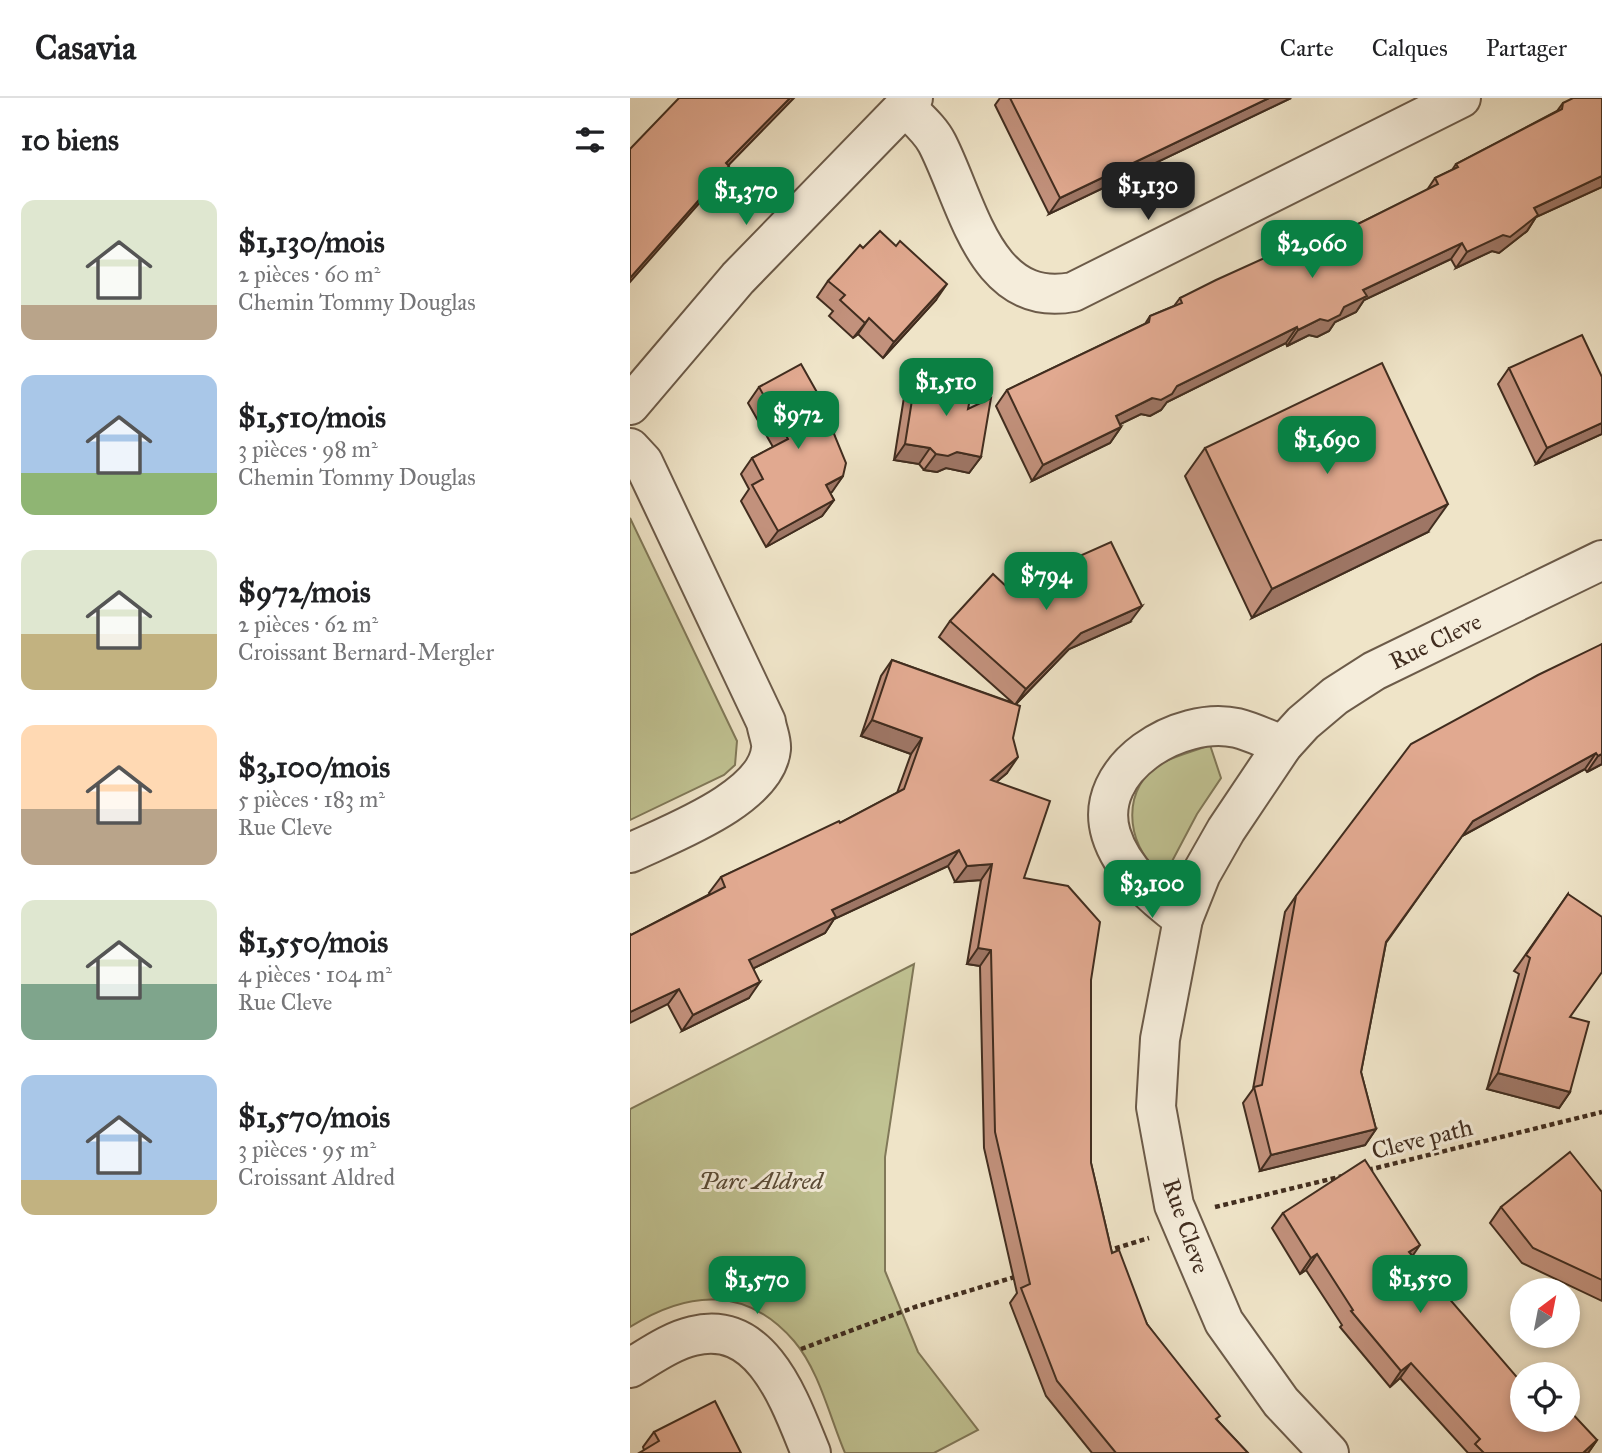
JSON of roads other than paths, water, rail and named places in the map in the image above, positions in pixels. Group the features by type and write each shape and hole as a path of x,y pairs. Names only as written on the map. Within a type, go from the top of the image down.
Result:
{"street":[{"path":"630,405 738,278 909,102 936,140 987,251 1000,270 1016,285 1038,295 1057,295 1073,292 1461,98"},
{"path":"630,448 643,462 760,709 771,749 758,778 732,803 630,853"},
{"name":"Rue Cleve","path":"1329,1453 1281,1402 1224,1322 1174,1205 1156,1107 1160,1039 1183,919 1201,874 1283,745 1303,723 1335,696 1374,671 1602,560"},
{"path":"1183,919 1157,899 1123,861 1111,832 1110,801 1124,771 1145,752 1173,735 1207,727 1236,728 1283,745"},
{"path":"630,1368 690,1336 713,1332 732,1336 751,1346 776,1376 811,1453"}],"park label":[{"name":"Parc Aldred","path":"761,1181"}]}
